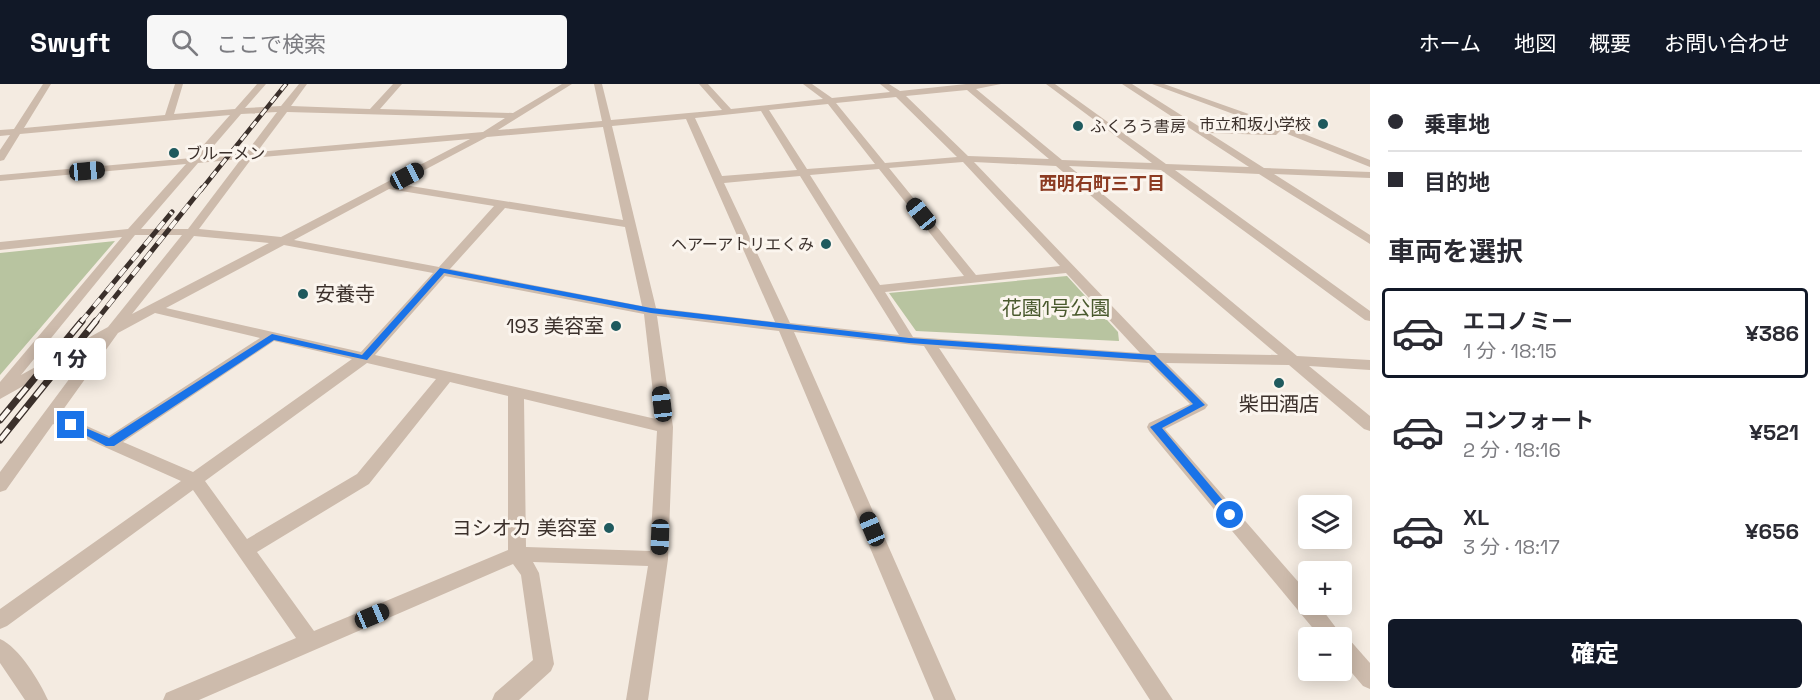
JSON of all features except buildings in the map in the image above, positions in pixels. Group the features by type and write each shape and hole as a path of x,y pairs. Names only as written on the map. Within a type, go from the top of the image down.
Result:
{"street":[{"path":"0,158 46,84"},
{"path":"169,117 179,84"},
{"path":"0,393 132,232 262,84"},
{"path":"0,485 113,330 191,232 303,84"},
{"path":"373,111 398,84"},
{"path":"0,393 113,330 484,135 568,84"},
{"path":"598,84 651,311 665,427 659,559 638,700"},
{"path":"703,84 729,112"},
{"path":"807,84 830,100 973,279"},
{"path":"884,84 900,95 965,159 1070,268 1151,358 1200,405 1155,427 1326,627"},
{"path":"0,178 689,116 997,84"},
{"path":"1050,84 1370,317"},
{"path":"1126,84 1370,240"},
{"path":"1156,84 1290,132 1370,164"},
{"path":"969,86 1370,425"},
{"path":"763,108 909,340"},
{"path":"0,133 284,109 515,116"},
{"path":"689,116 784,327 945,700"},
{"path":"1198,130 1290,132"},
{"path":"717,180 965,159 1064,165 1370,176"},
{"path":"1354,175 1370,184"},
{"path":"388,186 630,224"},
{"path":"0,620 364,358 502,204"},
{"path":"0,246 132,232 191,232 283,241 651,311 784,327 928,342 1151,358 1293,360 1370,365"},
{"path":"878,290 1070,268"},
{"path":"155,309 665,427"},
{"path":"110,443 272,336"},
{"path":"928,342 1162,700"},
{"path":"245,550 363,479 446,377"},
{"path":"503,700 544,664 530,573 517,554 516,393"},
{"path":"51,417 195,480 310,642"},
{"path":"174,700 517,554 659,559"},
{"path":"0,649 11,660 37,700"},
{"path":"1352,658 1370,679"}],"green space":[{"path":"115,241 0,375 0,253"},
{"name":"花園1号公園","path":"1067,276 1118,332 1119,341 916,331 889,293"}],"railway":[{"path":"201,190 286,84"},
{"path":"95,322 202,188"},
{"path":"81,322 172,212"},
{"path":"0,420 82,321"},
{"path":"0,440 96,321"}],"place":[{"name":"市立和坂小学校","path":"1323,124"},
{"name":"ふくろう書房","path":"1078,126"},
{"name":"ブルーメン","path":"174,153"},
{"name":"ヘアーアトリエくみ","path":"826,244"},
{"name":"安養寺","path":"303,294"},
{"name":"193 美容室","path":"616,326"},
{"name":"柴田酒店","path":"1279,383"},
{"name":"ヨシオカ 美容室","path":"609,528"}],"district":[{"name":"西明石町三丁目","path":"1102,183"}],"route":[{"path":"71,425 110,443 272,336 364,358 442,270 651,311 909,340 1151,358 1200,405 1155,427 1230,515"}]}
